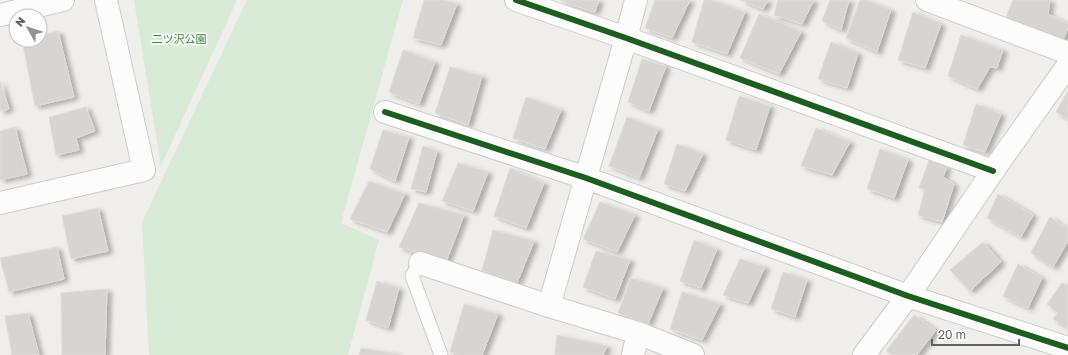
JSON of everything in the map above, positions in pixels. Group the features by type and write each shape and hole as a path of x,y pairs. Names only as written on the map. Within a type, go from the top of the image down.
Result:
{"street":[{"path":"0,15 63,0"},
{"path":"0,203 144,170 106,0"},
{"path":"516,0 626,38 994,171"},
{"path":"549,306 636,0"},
{"path":"927,0 1068,53"},
{"path":"864,355 908,296 1068,65"},
{"path":"385,112 586,178 908,296 1068,348"},
{"path":"420,263 549,306 638,333 693,355"},
{"path":"633,355 638,333"}],"lane":[{"path":"420,263 412,276 441,355"}],"green space":[{"name":"二ツ沢公園","path":"134,0 237,0 161,166"},
{"path":"247,0 403,0 341,223 379,240 348,355 149,355 142,222"}],"building":[{"path":"424,0 444,0 457,4 441,45 413,38"},
{"path":"560,0 599,0 595,12"},
{"path":"655,0 690,0 672,38 645,28"},
{"path":"704,0 711,0 745,12 727,54 692,42"},
{"path":"740,0 768,0 763,9"},
{"path":"778,0 814,0 802,24 774,15"},
{"path":"830,0 849,0 841,30 822,21"},
{"path":"860,0 865,0 891,10 877,52 846,38"},
{"path":"1013,0 1050,0 1048,14 1068,24 1068,28 1062,42 1005,20"},
{"path":"913,12 941,24 925,68 898,60"},
{"path":"759,14 801,32 779,74 740,58"},
{"path":"58,31 74,97 35,106 24,48 48,48 48,34"},
{"path":"961,35 1003,50 997,68 990,67 977,89 948,76"},
{"path":"831,42 858,53 847,88 818,79"},
{"path":"403,50 435,62 419,104 389,92"},
{"path":"642,59 666,66 649,111 628,102"},
{"path":"450,67 482,76 468,125 435,113"},
{"path":"0,81 9,109 0,111"},
{"path":"1068,91 1068,119 1056,112"},
{"path":"739,96 770,106 756,150 726,140"},
{"path":"526,97 561,110 545,149 513,138"},
{"path":"976,104 1001,114 985,152 963,145"},
{"path":"86,107 95,131 76,138 79,150 56,155 49,117"},
{"path":"627,117 658,129 639,178 609,166"},
{"path":"15,127 27,174 0,180 0,131"},
{"path":"816,128 850,142 832,175 801,166"},
{"path":"383,130 409,137 395,181 370,169"},
{"path":"677,144 703,154 685,191 664,184"},
{"path":"423,146 437,151 426,192 411,189"},
{"path":"880,149 908,160 894,198 867,189"},
{"path":"929,160 947,167 943,177 954,184 942,222 918,215 925,189 919,188"},
{"path":"458,163 488,172 473,211 442,201"},
{"path":"510,168 544,183 526,228 494,216"},
{"path":"369,181 405,194 387,232 350,219"},
{"path":"998,194 1033,215 1021,237 987,218"},
{"path":"600,202 635,215 617,252 583,239"},
{"path":"419,203 464,215 446,262 399,247"},
{"path":"98,208 108,251 71,259 62,216"},
{"path":"1050,217 1068,229 1068,241 1053,267 1031,253"},
{"path":"493,230 534,241 517,283 482,270"},
{"path":"694,240 717,249 701,288 680,281"},
{"path":"983,242 1001,262 970,291 950,270"},
{"path":"57,247 64,279 9,292 0,258"},
{"path":"596,251 630,260 615,299 583,287"},
{"path":"740,259 765,267 748,303 723,295"},
{"path":"1018,264 1042,278 1028,308 1003,296"},
{"path":"783,272 807,280 795,317 771,309"},
{"path":"631,278 663,288 648,324 618,313"},
{"path":"377,281 399,288 388,328 366,320"},
{"path":"1062,283 1068,285 1068,328 1053,319 1058,313 1047,304"},
{"path":"107,289 105,355 62,355 61,293"},
{"path":"682,292 720,304 702,340 670,329"},
{"path":"464,304 498,314 482,355 461,355 450,352"},
{"path":"28,313 39,355 12,355 5,316"},
{"path":"914,315 936,330 917,355 892,355 886,351"},
{"path":"557,335 607,346 603,355 555,355"},
{"path":"361,348 398,354 359,355"}],"cycle path":[{"path":"516,0 626,38 993,171"},
{"path":"385,112 586,178 908,296 1068,348"}]}
